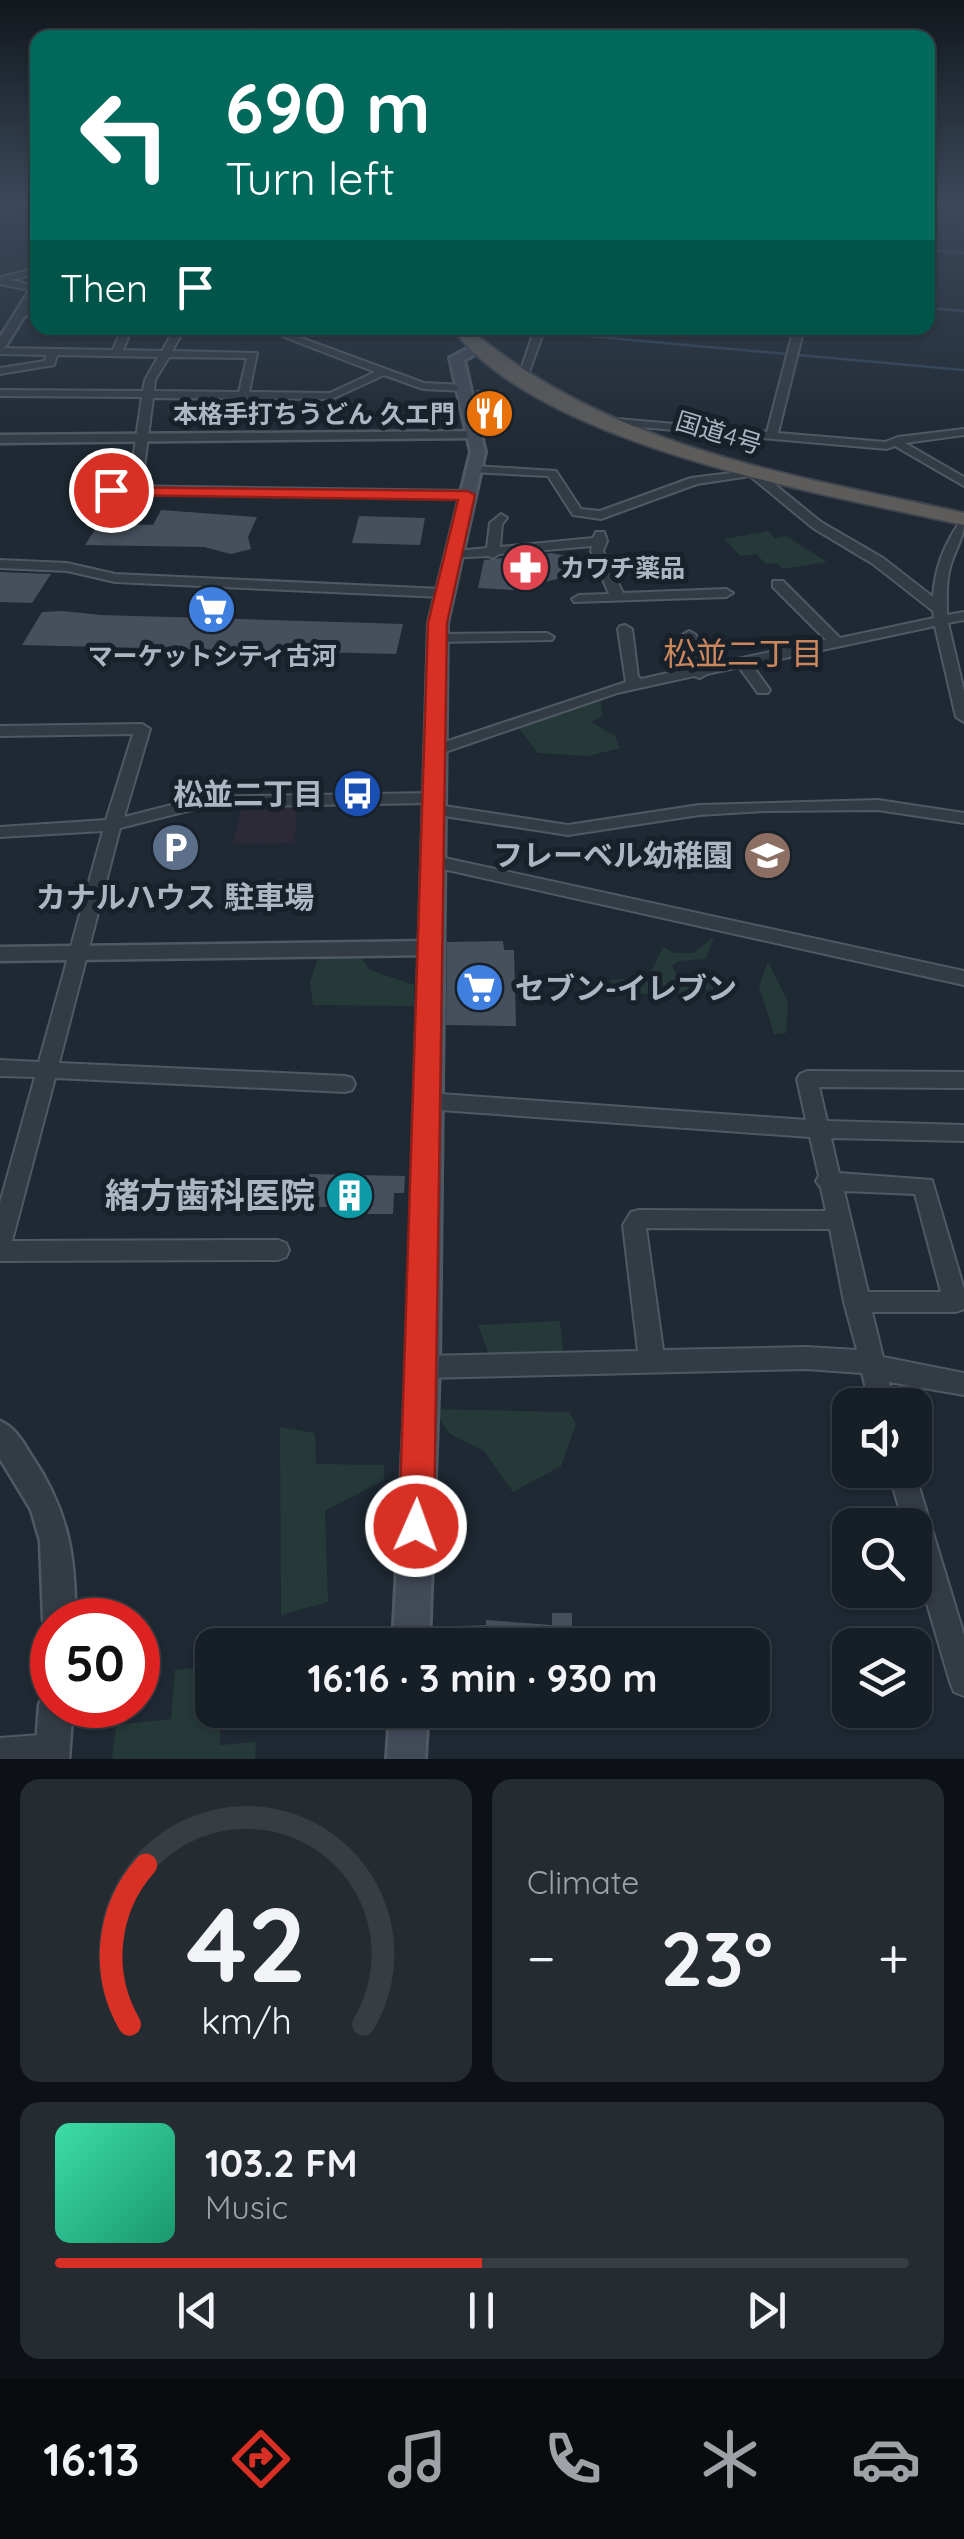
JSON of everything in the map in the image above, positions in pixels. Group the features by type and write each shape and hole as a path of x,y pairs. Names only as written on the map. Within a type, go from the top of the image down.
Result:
{"highway":[{"name":"国道4号","path":"466,335 522,377 606,421 757,472 964,522"}],"main road":[{"path":"413,1628 423,1367 437,638 442,593 474,470 476,434 457,358 478,346"},
{"path":"406,1759 407,1728"}],"street":[{"path":"30,298 0,348 254,355 243,396"},
{"path":"20,314 30,314"},
{"path":"116,354 124,335"},
{"path":"176,335 150,380 138,468 105,489 193,494 467,495"},
{"path":"285,335 424,386 465,388"},
{"path":"522,377 537,335"},
{"path":"772,434 798,335"},
{"path":"0,371 50,363 52,352"},
{"path":"500,363 528,357"},
{"path":"0,393 332,396 383,372"},
{"path":"606,421 887,446 964,432"},
{"path":"0,439 476,434"},
{"path":"896,442 964,482"},
{"path":"474,470 552,472 577,512 601,516"},
{"path":"618,598 597,551 601,542 596,521 601,516 695,481 757,472 816,525 878,561 938,614"},
{"path":"494,554 496,522 501,518"},
{"path":"964,522 946,550 938,614 964,717"},
{"path":"452,555 601,542"},
{"path":"0,564 68,567 115,578 442,593"},
{"path":"778,584 836,641"},
{"path":"579,599 726,593"},
{"path":"433,751 637,684 700,674 938,614 964,616"},
{"path":"625,629 632,680 637,684"},
{"path":"690,635 700,674"},
{"path":"437,638 547,637"},
{"path":"743,663 763,690"},
{"path":"0,731 142,729 0,1248 278,1250"},
{"path":"0,832 113,825 203,802 431,804 568,830 699,810 765,806 878,805 964,818"},
{"path":"431,861 964,978"},
{"path":"0,954 430,948"},
{"path":"0,1068 345,1084"},
{"path":"877,1388 806,1079 964,1080"},
{"path":"427,1101 815,1130 964,1132"},
{"path":"827,1181 924,1186 956,1302 856,1302"},
{"path":"652,1362 634,1225 639,1219 836,1220"},
{"path":"423,1367 726,1358 870,1362 880,1369 964,1384"},
{"path":"0,1435 46,1505 56,1528 61,1556 60,1598"},
{"path":"907,1488 964,1682"},
{"path":"0,1752 53,1754 55,1728"}],"shaded area":[{"path":"292,801 298,806 294,843 233,844 243,802"}],"green space":[{"path":"768,531 775,538 786,536 827,562 783,569 777,563 765,564 757,554 741,556 724,539"},
{"path":"601,699 602,716 591,722 615,736 620,748 589,756 538,753 517,726"},
{"path":"714,937 706,959 678,961 672,966 676,974 715,981 713,989 666,995 615,992 610,980 648,978 663,947 674,953 693,953"},
{"path":"320,953 359,955 370,970 414,985 414,1006 313,1005 310,982"},
{"path":"768,962 788,1002 786,1033 774,1034 759,986"},
{"path":"560,1321 565,1371 495,1371 478,1325"},
{"path":"433,1409 569,1412 576,1424 561,1466 513,1492 484,1451 450,1434"},
{"path":"280,1427 315,1433 316,1464 384,1465 384,1480 325,1511 328,1602 281,1615"},
{"path":"195,1668 195,1728 220,1728 220,1745 256,1742 255,1759 112,1759 116,1728 160,1728 160,1720 171,1719 175,1670"}],"building":[{"path":"476,390 501,390 503,417 481,416"},
{"path":"161,510 257,517 248,537 251,549 231,554 204,547 85,545 99,523 153,525"},
{"path":"359,516 425,518 420,545 352,543"},
{"name":"カワチ薬品","path":"551,553 566,556 569,576 513,590 478,588 484,560"},
{"path":"0,572 51,574 32,603 0,602"},
{"path":"42,612 403,624 396,654 22,645"},
{"name":"セブン-イレブン","path":"503,941 504,950 514,950 516,1026 446,1025 447,942"},
{"name":"緒方歯科医院","path":"309,1174 405,1176 404,1193 394,1193 393,1214 364,1214 365,1207 318,1207 320,1197 306,1196"},
{"path":"552,1613 572,1613 572,1628 456,1628 486,1625 486,1620 552,1625"}],"waterway":[{"path":"935,309 964,311"},
{"path":"576,335 964,370"}],"place":[{"name":"本格手打ちうどん 久エ門","path":"490,413"},
{"name":"カワチ薬品","path":"525,567"},
{"name":"マーケットシティ古河","path":"212,609"},
{"name":"松並二丁目","path":"358,794"},
{"name":"カナルハウス 駐車場","path":"175,848"},
{"name":"フレーベル幼稚園","path":"768,855"},
{"name":"セブン-イレブン","path":"480,988"},
{"name":"緒方歯科医院","path":"350,1195"}],"district":[{"name":"松並二丁目","path":"743,653"}],"route":[{"path":"111,490 467,495 438,623 423,1367 416,1526"}]}
